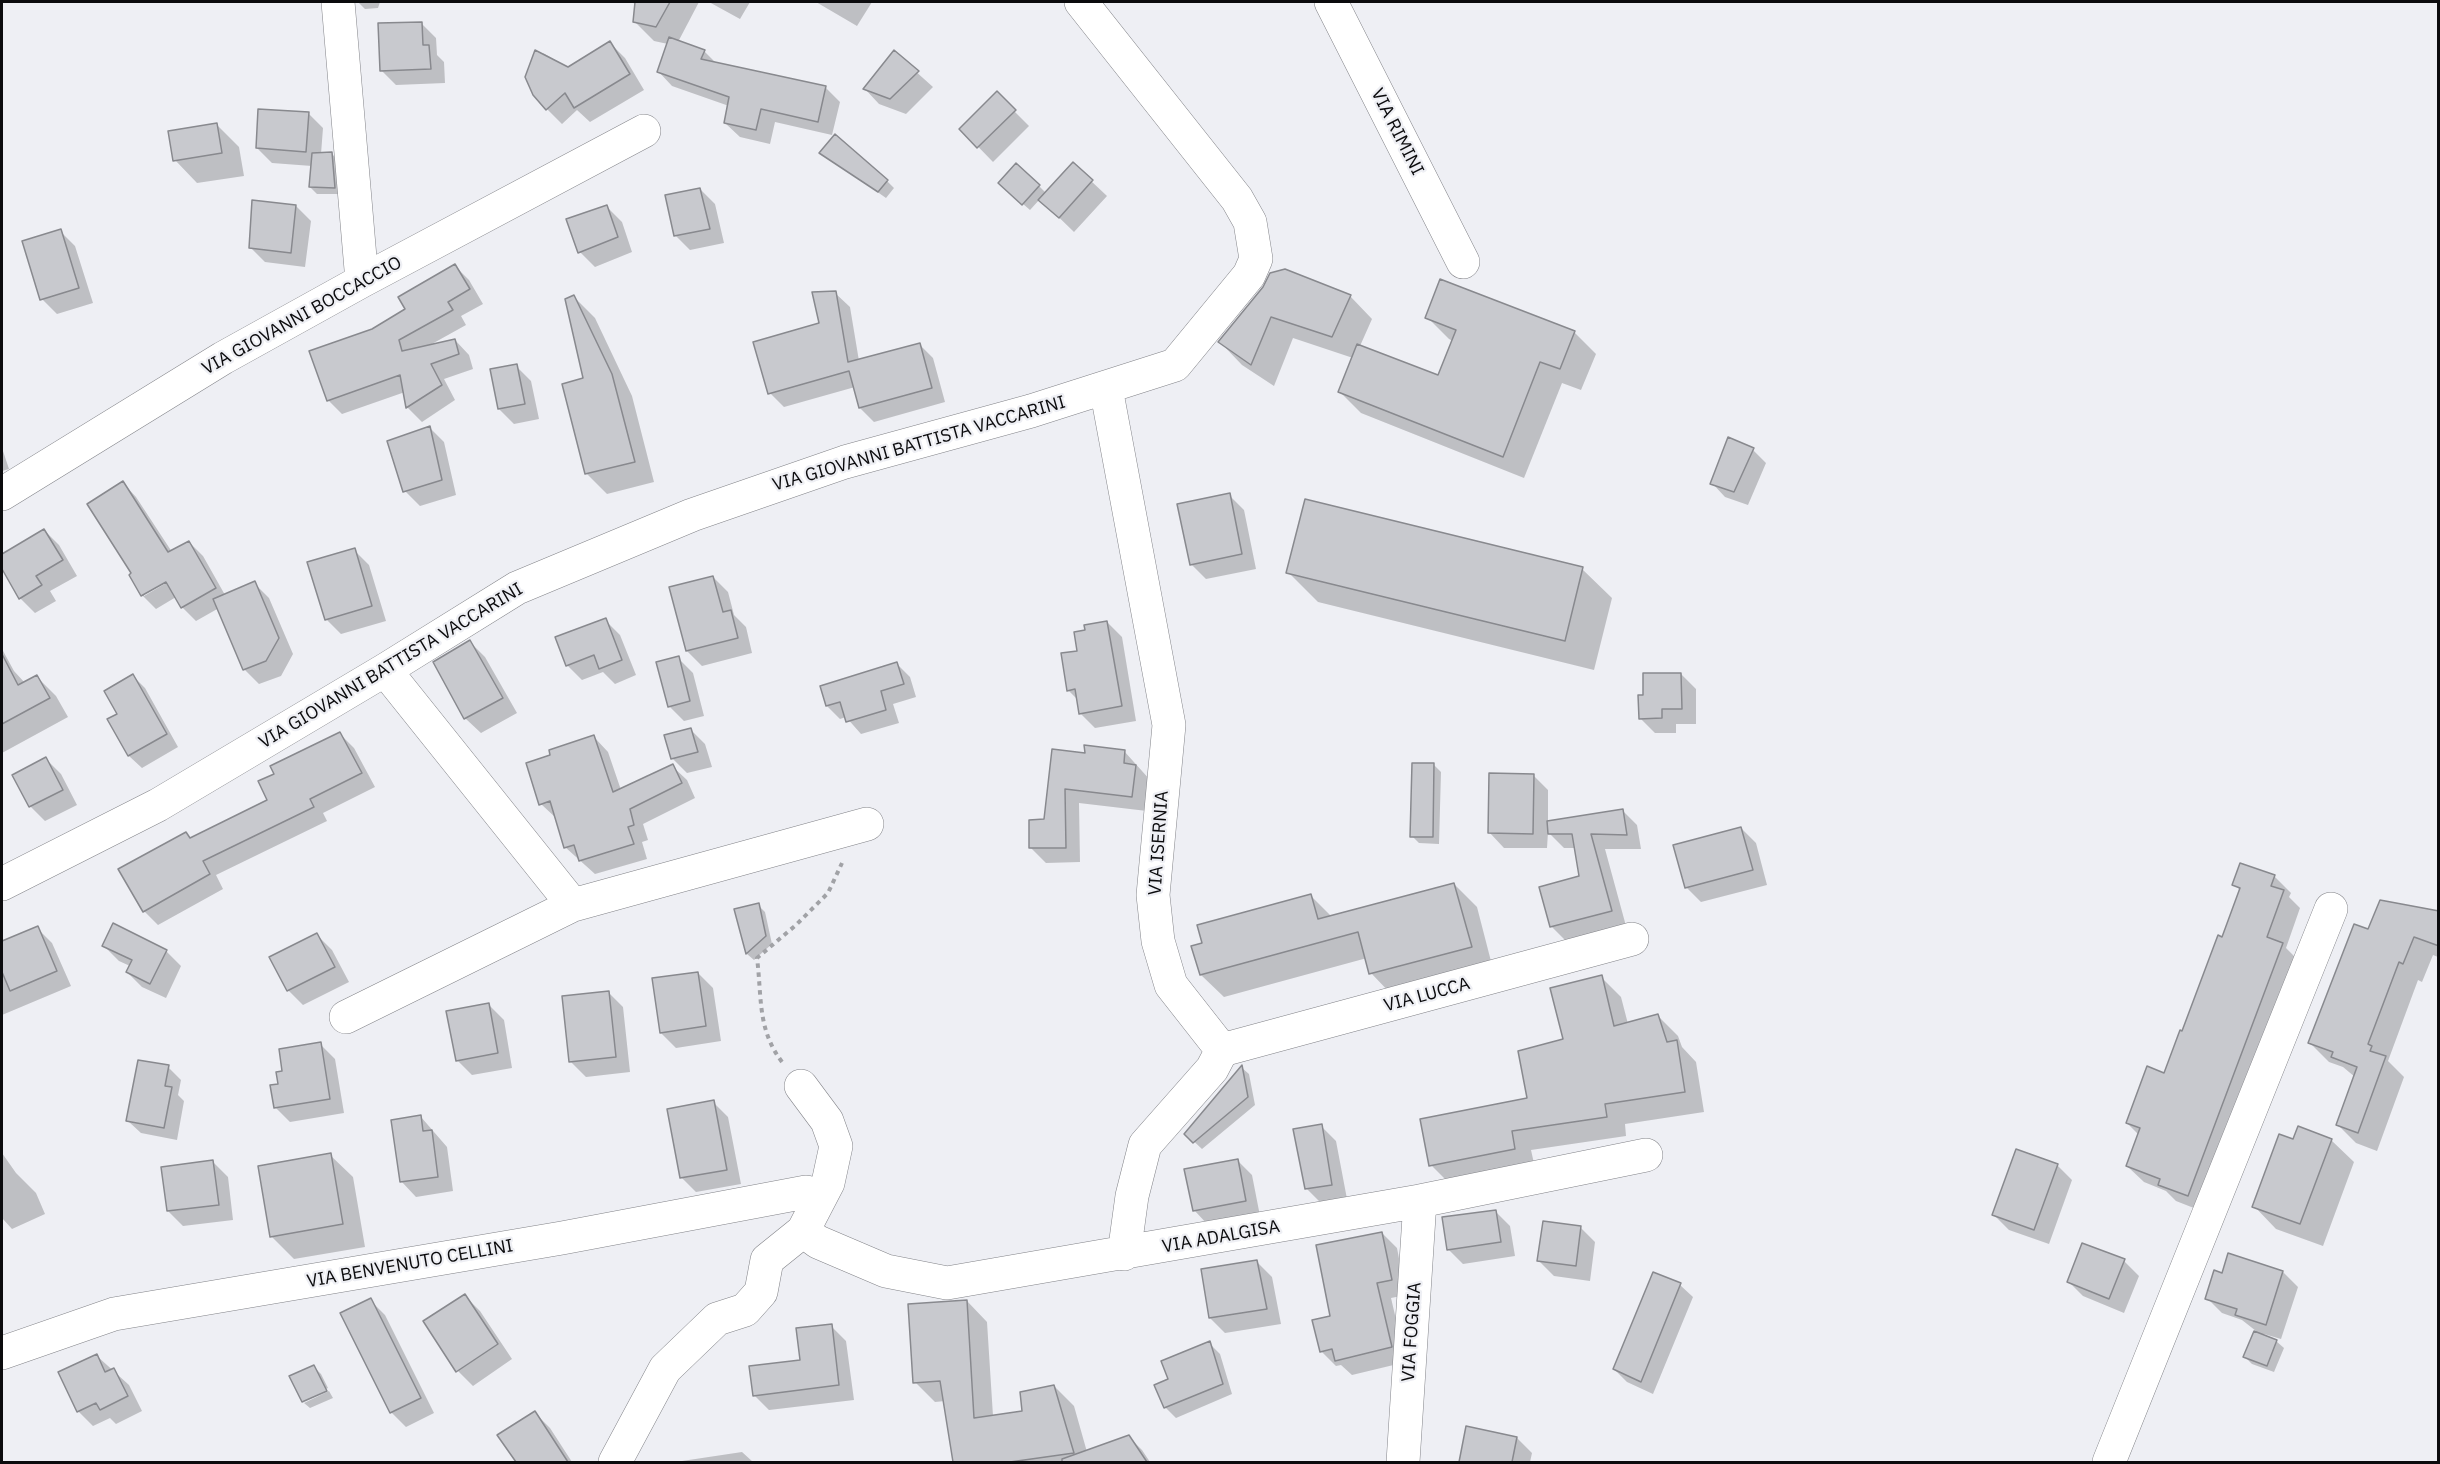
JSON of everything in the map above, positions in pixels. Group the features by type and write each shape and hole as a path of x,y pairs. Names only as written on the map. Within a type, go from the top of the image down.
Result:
{"street":[{"path":"338,2 362,281"},
{"name":"VIA GIOVANNI BATTISTA VACCARINI","path":"2,884 158,805 385,670 517,588 692,515 845,462 1031,411 1175,365 1249,275 1256,259 1250,222 1237,199 1081,2"},
{"name":"VIA RIMINI","path":"1331,2 1463,262"},
{"name":"VIA GIOVANNI BOCCACCIO","path":"2,494 223,358 362,281 644,131"},
{"name":"VIA ISERNIA","path":"1106,388 1169,725 1153,895 1158,941 1171,985 1222,1050"},
{"path":"385,670 573,905"},
{"path":"346,1017 573,905 867,824"},
{"path":"2109,1462 2331,909"},
{"name":"VIA LUCCA","path":"1222,1050 1632,939"},
{"path":"1124,1254 1132,1196 1145,1145 1212,1069 1222,1050"},
{"path":"615,1462 665,1370 717,1319 745,1310 761,1292 767,1260 803,1231 822,1196 828,1183 836,1146 827,1121 801,1086"},
{"name":"VIA ADALGISA","path":"803,1231 818,1242 886,1271 947,1283 1420,1201 1646,1155"},
{"name":"VIA BENVENUTO CELLINI","path":"2,1353 114,1314 562,1238 806,1192 822,1196"},
{"name":"VIA FOGGIA","path":"1403,1462 1420,1201"}],"path":[{"path":"801,1086 773,1050 762,1024 757,958 796,925 828,893 849,847 867,824"}],"building":[{"path":"635,2 670,2 656,27 633,22"},
{"path":"422,22 423,45 429,45 431,69 380,71 378,23"},
{"path":"669,37 705,50 701,59 826,86 818,122 761,109 756,130 724,123 729,97 657,72"},
{"path":"610,41 630,74 574,108 565,93 546,110 533,95 525,77 535,50 568,67"},
{"path":"894,50 919,71 890,99 863,89"},
{"path":"997,91 1016,110 977,148 959,129"},
{"path":"258,109 309,112 306,152 256,148"},
{"path":"217,123 222,153 173,161 168,131"},
{"path":"835,134 888,180 878,192 819,153"},
{"path":"332,152 335,188 309,187 312,153"},
{"path":"1073,162 1093,180 1059,218 1038,200"},
{"path":"1016,163 1040,185 1022,205 998,183"},
{"path":"700,188 710,229 674,236 665,195"},
{"path":"252,200 296,205 291,253 249,248"},
{"path":"607,205 618,237 578,253 566,219"},
{"path":"61,229 79,288 40,300 22,241"},
{"path":"455,264 470,289 448,302 453,310 399,340 402,351 455,339 459,354 431,364 442,385 406,408 400,375 327,401 309,351 372,329 405,309 398,297"},
{"path":"1285,269 1351,295 1332,337 1271,317 1251,365 1218,342 1263,287 1270,273"},
{"path":"1440,279 1575,331 1560,369 1540,362 1503,457 1338,392 1357,344 1438,375 1456,330 1425,318"},
{"path":"836,291 848,362 920,343 932,388 859,408 849,371 768,394 753,342 819,323 812,292"},
{"path":"574,295 612,374 635,462 585,474 562,384 583,378 565,299"},
{"path":"517,364 525,404 498,409 490,369"},
{"path":"430,426 442,480 403,492 387,441"},
{"path":"1728,437 1754,448 1734,492 1710,484"},
{"path":"123,481 168,552 189,541 216,588 181,608 166,582 141,596 129,575 131,573 87,504"},
{"path":"1230,493 1242,554 1190,565 1177,504"},
{"path":"1305,499 1583,567 1565,641 1286,573"},
{"path":"44,529 63,560 36,576 42,585 19,599 2,569 2,554"},
{"path":"355,548 372,606 325,620 307,562"},
{"path":"713,576 723,612 731,610 738,638 686,651 669,587"},
{"path":"255,581 279,638 266,661 243,670 213,599"},
{"path":"606,618 622,660 599,669 594,655 566,666 555,637"},
{"path":"1107,621 1122,706 1079,714 1075,689 1067,691 1061,653 1077,651 1074,632 1085,630 1084,625"},
{"path":"470,640 503,698 464,719 433,662"},
{"path":"2,654 18,685 37,675 50,698 2,724"},
{"path":"679,656 690,701 668,707 656,662"},
{"path":"897,662 904,684 881,691 886,710 846,722 840,702 826,706 820,686"},
{"path":"1643,673 1681,673 1682,709 1662,709 1662,718 1639,719 1638,695 1643,695"},
{"path":"133,674 167,734 128,756 107,719 117,714 104,691"},
{"path":"691,728 698,752 671,759 664,735"},
{"path":"340,732 362,773 310,799 314,807 203,861 210,874 143,912 118,869 186,832 190,838 267,800 258,781 274,774 270,766"},
{"path":"594,735 613,792 673,764 682,783 630,809 634,825 628,827 634,844 579,861 574,845 564,848 550,801 539,805 526,763 550,755 549,750"},
{"path":"1084,745 1125,750 1124,763 1136,765 1132,797 1065,789 1066,848 1029,848 1029,820 1044,819 1052,749 1085,753"},
{"path":"46,757 63,790 29,807 12,775"},
{"path":"1412,763 1434,763 1433,837 1410,837"},
{"path":"1489,773 1534,774 1533,834 1488,833"},
{"path":"1623,809 1627,835 1591,834 1612,911 1550,927 1539,887 1579,876 1572,834 1548,834 1547,821"},
{"path":"1741,827 1753,870 1685,888 1673,845"},
{"path":"2240,863 2275,875 2271,886 2284,890 2267,937 2283,943 2188,1196 2158,1185 2160,1179 2126,1166 2140,1128 2126,1123 2147,1066 2164,1073 2218,935 2222,937 2240,888 2232,885"},
{"path":"1454,883 1472,947 1369,974 1358,932 1200,975 1191,946 1202,943 1197,925 1311,894 1318,919"},
{"path":"2380,900 2439,911 2439,946 2414,937 2403,964 2399,962 2368,1044 2372,1046 2370,1051 2386,1056 2358,1133 2336,1125 2357,1067 2331,1057 2333,1052 2308,1043 2354,924 2368,929"},
{"path":"759,903 766,936 746,954 734,909"},
{"path":"113,923 167,950 150,984 126,972 132,960 102,946"},
{"path":"38,926 57,971 10,991 2,972 2,941"},
{"path":"317,933 335,967 287,991 269,957"},
{"path":"698,972 706,1026 660,1033 652,978"},
{"path":"1602,975 1614,1026 1658,1014 1667,1042 1677,1040 1685,1092 1605,1104 1607,1117 1512,1131 1515,1149 1429,1166 1420,1119 1527,1098 1518,1051 1563,1039 1550,988"},
{"path":"609,991 616,1057 569,1062 562,996"},
{"path":"489,1003 498,1053 456,1061 446,1011"},
{"path":"321,1042 330,1099 274,1108 270,1085 278,1084 276,1072 282,1071 279,1049"},
{"path":"138,1060 169,1065 165,1086 172,1087 164,1128 126,1121"},
{"path":"1242,1065 1248,1097 1193,1143 1184,1134"},
{"path":"714,1100 727,1170 680,1178 667,1109"},
{"path":"421,1115 423,1131 432,1130 438,1177 400,1182 391,1120"},
{"path":"1322,1124 1332,1185 1305,1189 1293,1129"},
{"path":"2298,1126 2332,1139 2300,1224 2252,1207 2279,1134 2293,1139"},
{"path":"2016,1149 2058,1164 2034,1230 1992,1215"},
{"path":"331,1153 343,1224 270,1237 258,1166"},
{"path":"1238,1159 1246,1201 1193,1211 1184,1169"},
{"path":"213,1160 219,1205 167,1211 161,1167"},
{"path":"1496,1210 1501,1242 1447,1250 1442,1217"},
{"path":"1543,1221 1581,1226 1576,1266 1537,1261"},
{"path":"1382,1232 1392,1280 1377,1283 1392,1347 1335,1361 1332,1349 1320,1352 1312,1320 1330,1316 1316,1245"},
{"path":"2082,1243 2125,1259 2109,1299 2067,1282"},
{"path":"2228,1253 2283,1271 2266,1325 2235,1315 2237,1309 2205,1299 2214,1270 2222,1273"},
{"path":"1257,1260 1267,1309 1209,1318 1201,1269"},
{"path":"1653,1272 1681,1283 1641,1382 1613,1369"},
{"path":"465,1294 498,1344 456,1372 423,1321"},
{"path":"371,1298 421,1398 390,1413 340,1313"},
{"path":"967,1300 974,1418 1022,1411 1020,1392 1054,1385 1074,1453 1010,1462 953,1462 940,1381 913,1383 908,1304"},
{"path":"832,1324 839,1385 753,1396 749,1366 800,1360 796,1328"},
{"path":"2254,1331 2277,1340 2267,1366 2243,1357"},
{"path":"1210,1341 1223,1384 1164,1408 1154,1385 1168,1379 1161,1361"},
{"path":"97,1354 105,1372 114,1368 128,1396 100,1410 96,1403 77,1412 58,1372"},
{"path":"314,1365 327,1391 302,1402 289,1376"},
{"path":"535,1411 568,1462 516,1462 497,1435"},
{"path":"1466,1426 1517,1437 1512,1462 1459,1462"},
{"path":"1129,1435 1147,1462 1062,1462 1062,1459"}]}
